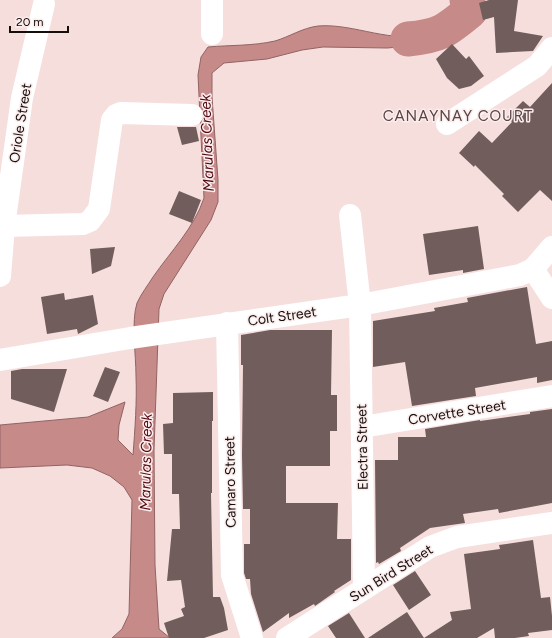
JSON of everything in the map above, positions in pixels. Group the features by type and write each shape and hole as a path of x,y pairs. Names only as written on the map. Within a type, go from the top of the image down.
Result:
{"street":[{"path":"212,0 212,34"},
{"name":"Oriole Street","path":"0,276 4,226 22,98 44,4"},
{"path":"447,124 537,66 552,48"},
{"path":"4,226 83,224 90,221 99,209 112,120 116,115 121,113 192,115"},
{"name":"Electra Street","path":"350,214 360,305 364,589"},
{"name":"Colt Street","path":"0,360 228,323 360,305 520,275 533,269 552,247"},
{"path":"533,269 552,298"},
{"name":"Camaro Street","path":"228,323 232,576 252,638"},
{"name":"Corvette Street","path":"362,427 552,396"},
{"name":"Sun Bird Street","path":"286,638 430,547 457,537 552,523"}],"water":[{"path":"451,23 454,30 431,41 411,46 387,48 323,47 302,50 267,59 224,63 212,73 218,202 211,220 164,294 159,309 154,450 155,565 159,629 170,638 112,638 122,629 129,614 132,500 124,487 110,476 92,468 67,465 0,468 0,425 88,417 125,402 119,425 118,440 133,455 136,396 134,319 137,303 153,277 182,239 200,209 204,198 198,75 201,57 208,47 267,43 318,26 332,26 401,37 429,33"}],"building":[{"path":"489,0 518,0 514,31 543,36 533,51 496,53 494,17 483,20 479,3"},
{"path":"452,44 466,59 469,56 484,76 471,86 459,89 447,78 436,59"},
{"path":"552,83 552,201 540,190 518,212 502,196 504,194 475,165 474,167 459,153 479,131 492,143 512,122 507,117 523,101 530,107"},
{"path":"177,127 196,127 199,141 182,145"},
{"path":"179,191 201,200 192,223 169,214"},
{"path":"478,226 484,269 463,273 463,270 429,275 423,234"},
{"path":"115,247 111,266 92,274 90,249"},
{"path":"527,287 536,344 552,341 552,380 537,383 537,377 475,388 476,396 412,406 405,362 373,367 373,321 435,311 434,308 468,302 467,298"},
{"path":"64,293 65,300 93,295 98,324 78,334 77,329 47,334 41,297"},
{"path":"270,330 332,330 331,395 337,395 337,431 330,431 330,466 286,466 286,503 338,503 337,539 351,539 351,580 315,606 314,604 289,618 289,613 263,632 251,594 250,579 246,579 244,573 244,544 250,544 250,509 243,509 243,365 241,365 241,335"},
{"path":"105,367 120,372 108,402 93,396"},
{"path":"22,369 67,369 54,412 11,399 11,371"},
{"path":"213,392 211,493 213,597 220,597 224,608 228,630 204,638 169,638 164,623 184,616 181,609 185,607 181,580 167,581 172,529 180,529 179,494 172,494 172,454 164,454 163,424 173,423 173,393"},
{"path":"552,409 552,503 499,513 498,509 463,514 465,523 430,528 400,548 401,551 379,564 378,562 376,563 375,460 398,460 398,437 426,437 425,429 530,414 530,412"},
{"path":"533,540 541,598 550,597 552,630 528,633 529,636 515,638 495,638 494,628 477,638 424,638 452,620 450,612 471,609 464,554 500,549 499,545"},
{"path":"415,571 431,595 409,610 393,585"},
{"path":"407,612 424,638 368,638"},
{"path":"349,613 365,638 336,638 328,626"}],"waterway":[{"name":"Marulas Creek","path":"408,39 428,36 448,28 470,11 467,0"}],"district":[{"name":"CANAYNAY COURT","path":"458,116"}]}
